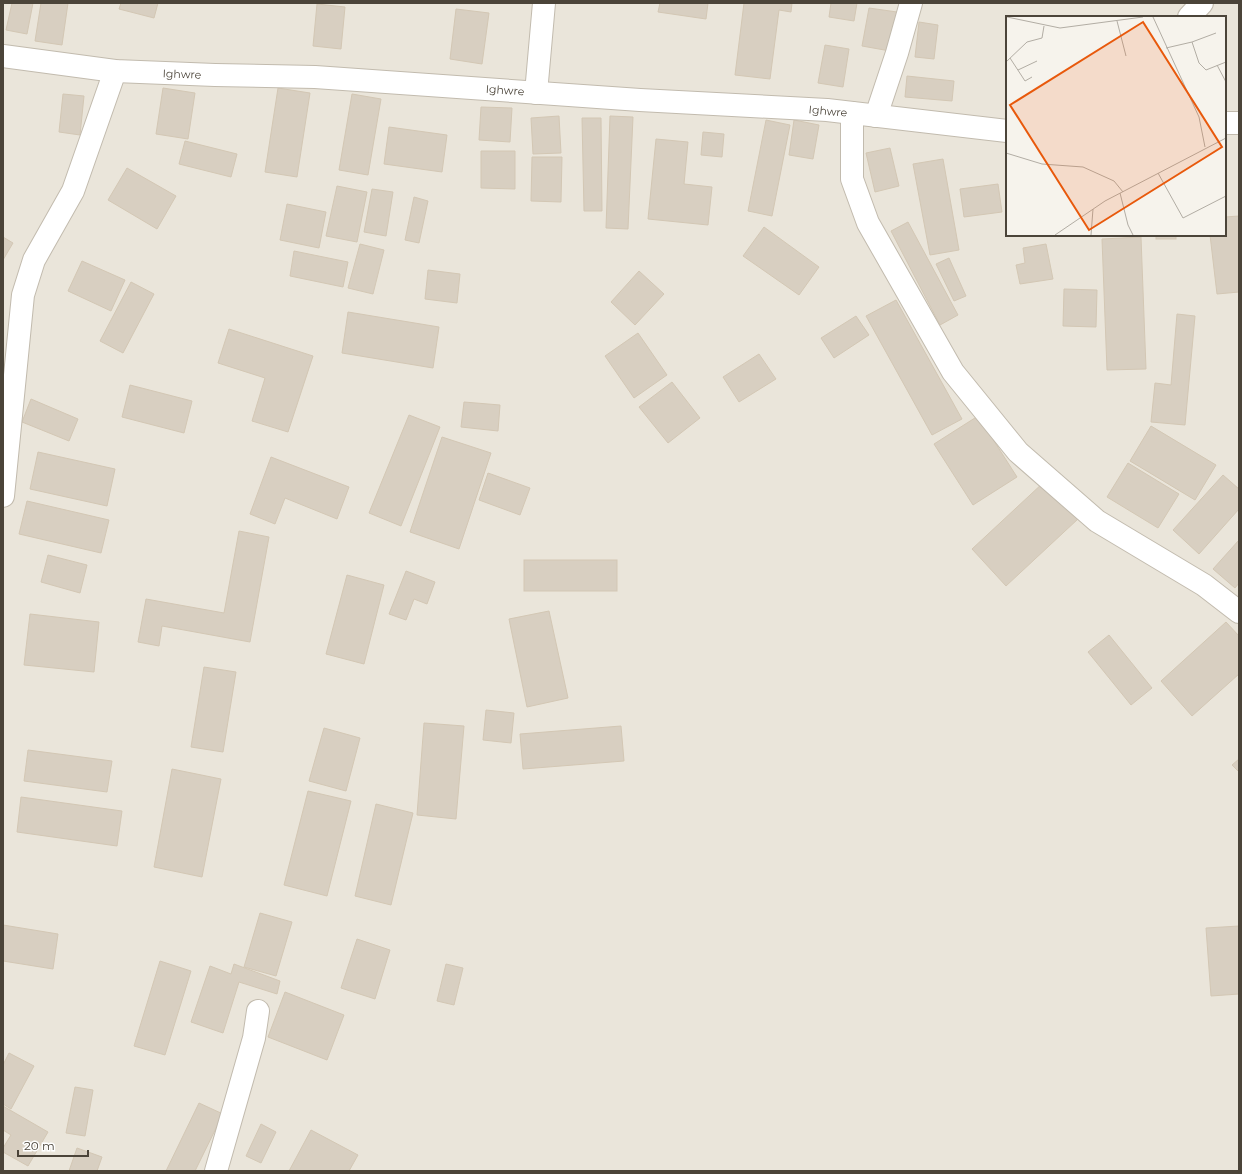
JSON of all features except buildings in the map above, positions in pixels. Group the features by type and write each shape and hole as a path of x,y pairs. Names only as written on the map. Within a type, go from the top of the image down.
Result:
{"street":[{"path":"536,92 544,3"},
{"path":"876,116 897,53 911,3"},
{"path":"1190,16 1202,3"},
{"name":"Ighwre","path":"3,56 116,71 315,77 648,100 828,110 1006,132"},
{"path":"3,496 23,295 34,260 73,191 116,71"},
{"path":"852,114 852,179 868,223 953,372 1018,452 1097,521 1204,585 1239,612"},
{"path":"1226,123 1239,123"},
{"path":"216,1171 254,1038 258,1011"}],"shaded area":[{"path":"3,3 1239,3 1239,1171 3,1171"}]}
